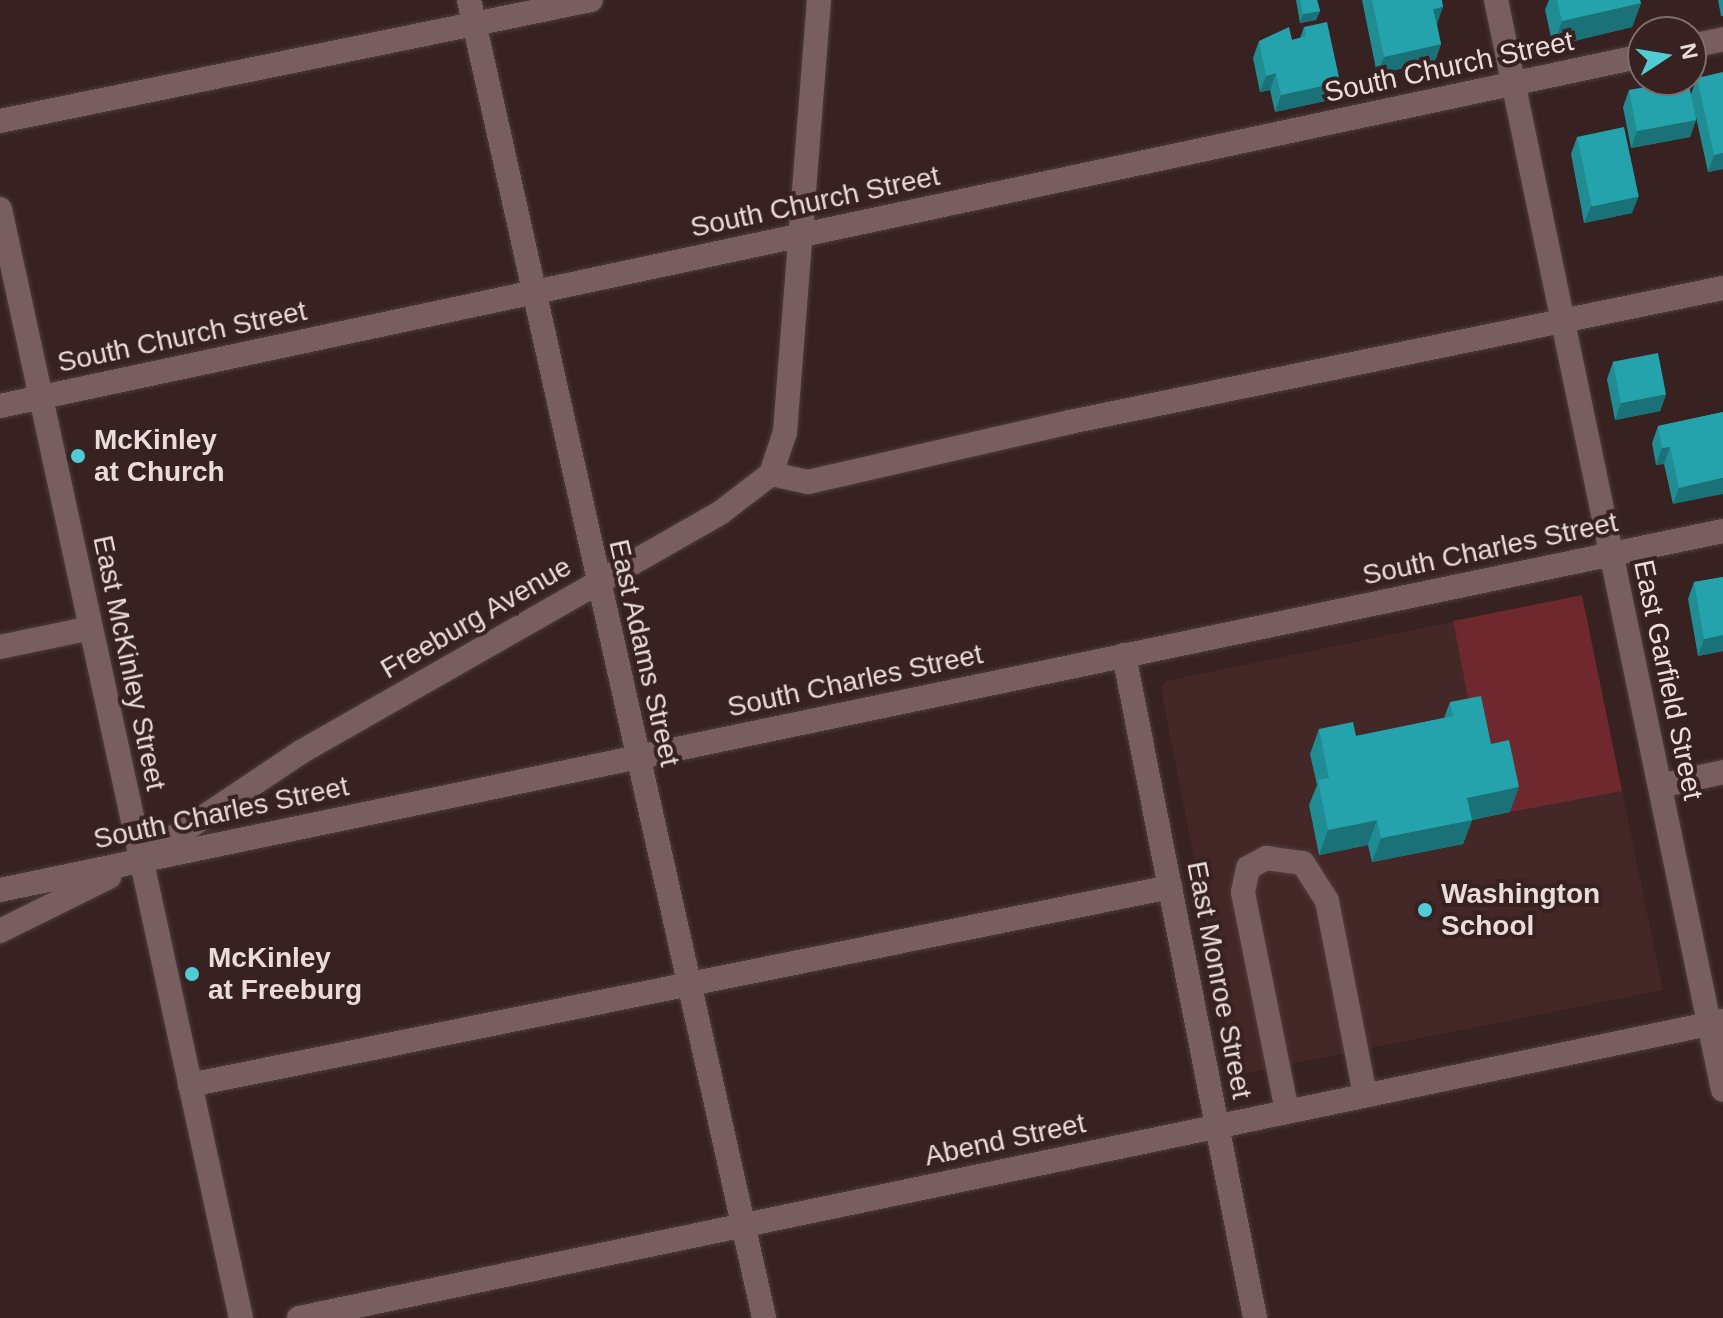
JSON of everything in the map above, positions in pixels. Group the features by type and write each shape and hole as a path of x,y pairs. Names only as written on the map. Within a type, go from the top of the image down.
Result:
{"street":[{"name":"East Adams Street","path":"469,0 530,294 692,985 764,1318"},
{"path":"0,121 591,0"},
{"path":"819,0 785,432 771,474 808,482 1723,288"},
{"name":"East Garfield Street","path":"1496,0 1660,786 1716,1023 1723,1090"},
{"name":"South Church Street","path":"0,406 1627,59"},
{"name":"East McKinley Street","path":"0,209 241,1318"},
{"name":"Freeburg Avenue","path":"0,931 141,860 148,850 301,752 720,513 771,474"},
{"name":"South Charles Street","path":"0,890 1723,531"},
{"path":"0,647 91,628"},
{"name":"East Monroe Street","path":"1124,655 1255,1318"},
{"path":"1660,786 1723,772"},
{"path":"1287,1111 1243,892 1248,868 1266,858 1303,863 1327,901 1365,1095"},
{"path":"190,1085 1170,887"},
{"name":"Abend Street","path":"299,1318 1716,1023"}],"shaded area":[{"name":"Washington School","path":"1582,595 1663,990 1236,1075 1161,689 1166,681"},
{"path":"1582,595 1622,791 1510,812 1500,765 1482,768 1453,621"}],"building":[{"path":"1300,0 1317,0 1320,11 1303,14"},
{"path":"1372,0 1442,0 1443,7 1433,9 1441,44 1384,57"},
{"path":"1557,0 1640,0 1641,3 1562,21"},
{"path":"1327,22 1340,82 1281,95 1276,73 1266,76 1259,41 1289,27 1292,40 1306,36 1304,27"},
{"path":"1723,72 1723,153 1714,155 1701,96 1707,96 1707,76"},
{"path":"1630,96 1691,96 1696,120 1637,131"},
{"path":"1624,127 1639,196 1592,206 1577,137"},
{"path":"1658,353 1666,394 1621,403 1613,362"},
{"path":"1723,412 1723,478 1679,488 1670,447 1662,448 1658,426"},
{"path":"1723,577 1723,635 1704,639 1694,582"},
{"path":"1481,696 1491,744 1509,740 1519,787 1467,798 1472,820 1381,838 1377,820 1328,830 1318,780 1329,778 1319,729 1353,722 1356,736 1453,716 1450,702"}],"place":[{"name":"McKinley at Church","path":"78,456"},
{"name":"Washington School","path":"1425,910"},
{"name":"McKinley at Freeburg","path":"192,974"}]}
